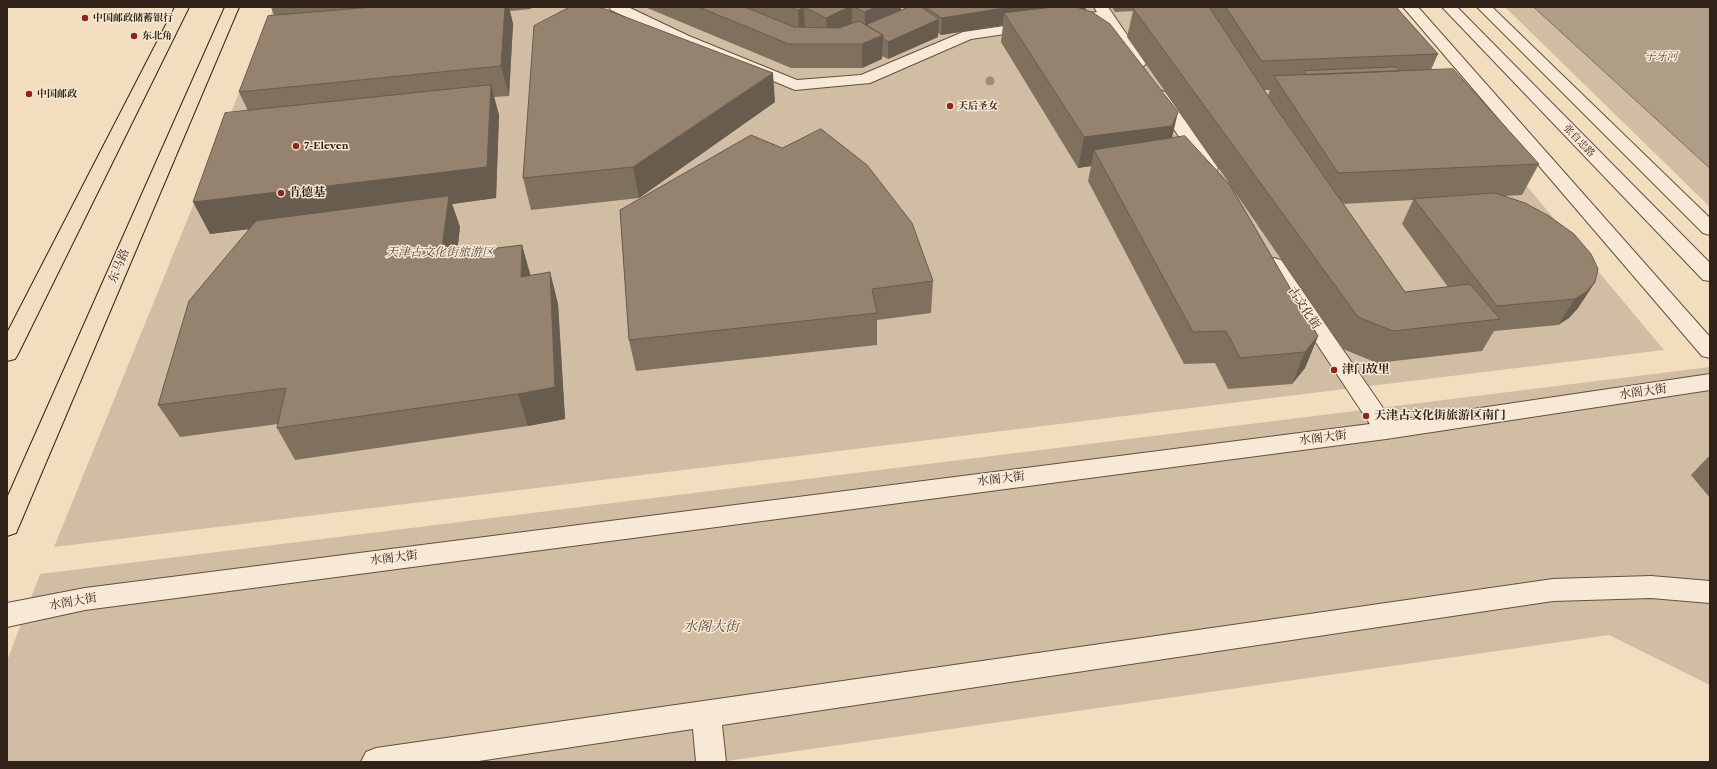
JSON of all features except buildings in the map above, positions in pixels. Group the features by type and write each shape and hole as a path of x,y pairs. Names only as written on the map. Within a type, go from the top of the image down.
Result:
{"main road":[{"path":"7,354 182,7"},
{"name":"东马路","path":"7,526 232,7"}],"street":[{"path":"616,7 684,39 794,85 864,80 968,35 1049,23 1103,11 1217,180"},
{"path":"1410,7 1710,351"},
{"name":"张自忠路","path":"1449,7 1710,275"},
{"path":"1484,7 1710,229"},
{"name":"古文化街","path":"1266,252 1386,430"},
{"name":"水阁大街","path":"7,615 85,599 1386,430 1710,382"},
{"path":"376,762 1553,590 1651,587 1710,592"},
{"path":"706,714 711,762"}],"green space":[{"name":"天津古文化街旅游区","path":"274,7 1377,7 1664,350 54,547"},
{"name":"子牙河","path":"1505,7 1710,7 1710,207"},
{"name":"水阁大街","path":"1710,367 1710,685 1609,635 720,762 7,762 7,661 40,574"}],"water":[{"name":"子牙河","path":"1534,7 1710,7 1710,168"}],"place":[{"name":"中国邮政储蓄银行","path":"85,18"},
{"name":"东北角","path":"134,36"},
{"name":"中国邮政","path":"29,94"},
{"name":"天后圣女","path":"950,106"},
{"name":"7-Eleven","path":"296,146"},
{"name":"肯德基","path":"281,193"},
{"name":"津门故里","path":"1334,370"},
{"name":"天津古文化街旅游区南门","path":"1366,416"}]}
